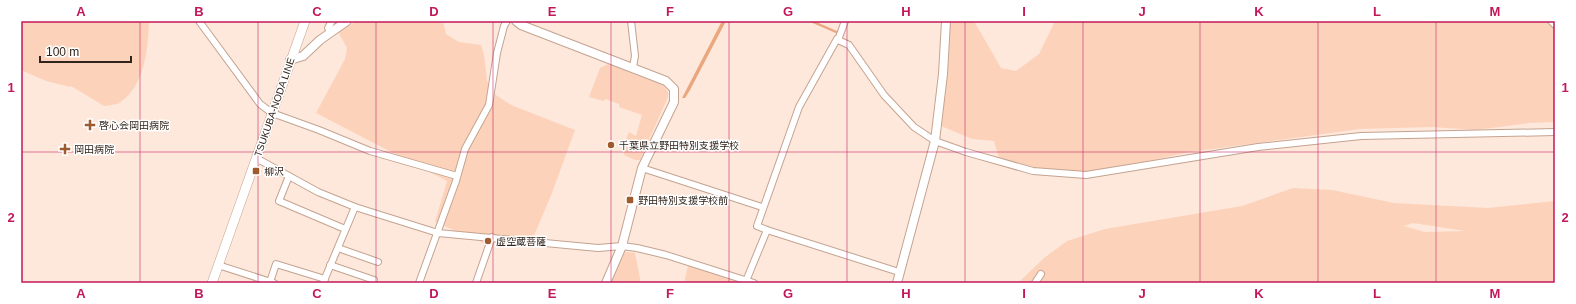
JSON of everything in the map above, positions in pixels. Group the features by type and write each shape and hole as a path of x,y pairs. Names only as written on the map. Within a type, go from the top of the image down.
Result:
{"main road":[{"name":"TSUKUBA-NODA LINE","path":"212,283 304,21"}],"street":[{"path":"198,21 260,104 272,113 370,151 457,176"},
{"path":"330,32 328,28 332,21"},
{"path":"290,60 303,56 330,32 347,21"},
{"path":"420,283 470,137 489,106 499,43 507,21"},
{"path":"516,21 521,25 666,81 674,89 674,102 642,168 622,246 606,283"},
{"path":"631,21 635,56 633,67"},
{"path":"845,21 838,40 837,39 799,107 762,207 757,226 899,272"},
{"path":"897,283 935,141 943,74 946,21"},
{"path":"1551,21 1555,25"},
{"path":"838,40 849,45 899,113 914,127 935,141 966,152 1033,171 1086,175 1258,147 1360,136 1555,132"},
{"path":"256,158 318,192 355,207 438,233 598,248 622,246 666,255 754,283"},
{"path":"642,168 762,207"},
{"path":"289,176 279,201 345,229"},
{"path":"218,265 272,282 276,264 324,281 355,207"},
{"path":"746,281 767,230"},
{"path":"476,283 492,237"},
{"path":"338,248 378,262"},
{"path":"330,265 374,280"},
{"path":"1035,283 1041,274"}],"shaded area":[{"path":"21,21 149,21 146,55 140,77 135,87 128,96 119,103 104,106 71,86 46,81 21,70"},
{"path":"357,21 443,21 446,34 459,42 481,45 484,55 487,81 496,95 511,105 575,130 552,193 533,238 495,236 490,246 435,222 447,181 316,113 345,59 347,48 338,32"},
{"path":"722,21 726,21 690,90 685,98 682,98"},
{"path":"808,21 814,21 839,32 838,34"},
{"path":"950,21 974,21 1001,68 1016,71 1039,54 1055,21 1547,21 1555,29 1555,122 1529,123 1476,130 1432,127 1360,129 1190,152 1075,177 1024,170 1000,162 994,141 972,139 941,126"},
{"path":"608,64 663,85 668,92 668,97 640,160 635,160 624,155 625,141 629,132 636,136 642,115 619,107 619,104 606,99 604,101 589,97 600,68"},
{"path":"1293,188 1332,190 1394,203 1488,208 1555,201 1555,283 1018,283 1044,258 1067,241 1105,229 1242,206","holes":["1413,223 1466,231 1425,232 1404,226"]},
{"path":"626,252 635,253 641,283 610,283 623,254"},
{"path":"688,266 743,283 684,283"}],"place":[{"name":"啓心会岡田病院","path":"90,125"},
{"name":"千葉県立野田特別支援学校","path":"611,145"},
{"name":"岡田病院","path":"65,149"},
{"name":"柳沢","path":"256,171"},
{"name":"野田特別支援学校前","path":"630,200"},
{"name":"虚空蔵菩薩","path":"488,241"}]}
